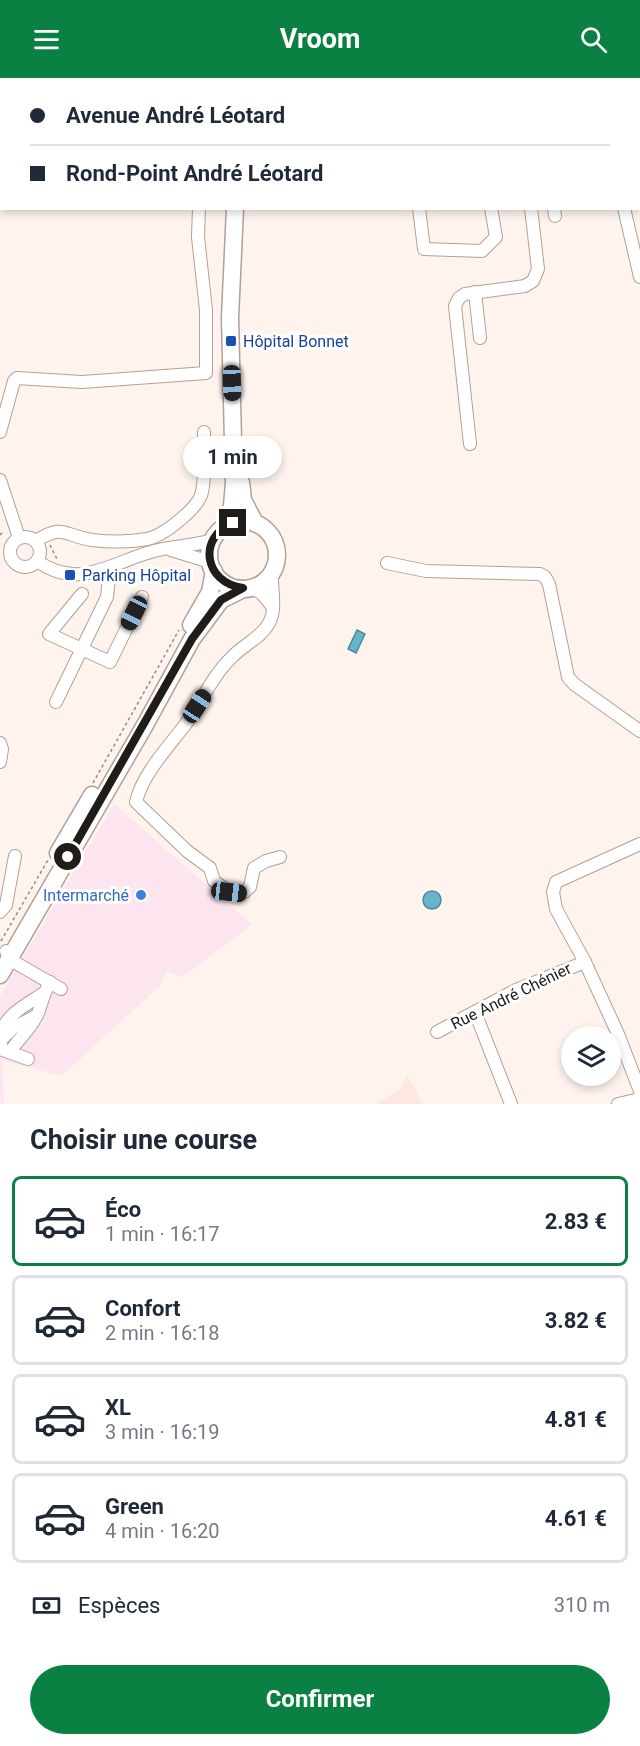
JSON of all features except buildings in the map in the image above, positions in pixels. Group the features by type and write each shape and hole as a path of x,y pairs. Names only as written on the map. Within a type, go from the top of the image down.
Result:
{"main road":[{"path":"0,975 4,953 30,901 210,592 212,567 210,554 213,540 231,517 234,483 230,318 235,210"},
{"path":"241,210 238,318 242,483 243,500 255,523"},
{"path":"4,953 145,725 192,639 221,600 263,582 272,573 277,559 275,544 267,531 255,523 241,521 227,525"},
{"path":"212,567 226,584 247,588"}],"street":[{"path":"0,432 14,381 17,378 82,382 206,373 206,310 198,237 200,210"},
{"path":"419,210 423,249 482,251 496,237 491,210"},
{"path":"470,444 455,306 459,298 465,294 525,286 533,281 538,269 531,210"},
{"path":"624,210 640,277"},
{"path":"475,292 480,338"},
{"path":"36,542 58,531 89,540 103,541 140,540 154,537 192,510 201,495 204,432"},
{"path":"0,480 19,538"},
{"path":"29,537 36,542 40,553 37,561 32,565 23,567 5,554 19,538 29,537"},
{"path":"37,561 56,572 70,575 108,568 164,549 213,540"},
{"path":"164,549 212,567"},
{"path":"387,563 426,571 540,574 545,577 549,584 568,677 574,684 640,731"},
{"path":"56,702 107,597 108,568"},
{"path":"272,573 273,606 269,623 220,670 138,791 136,802 187,850 210,867 214,880 229,892 243,893 250,887 255,868 266,861 280,857"},
{"path":"247,588 262,594 273,606"},
{"path":"82,594 49,634 110,662 142,597"},
{"path":"0,742 2,749 0,762"},
{"path":"640,844 556,882 553,892 556,909 585,962 618,1034 640,1091"},
{"path":"0,912 6,905 15,856"},
{"path":"4,953 52,988"},
{"name":"Rue André Chénier","path":"437,1032 516,990 585,962"},
{"path":"10,1052 38,1014 52,988"},
{"path":"28,1059 3,1050 0,1040 1,1031 10,1016 52,988"},
{"path":"475,1012 511,1104"},
{"path":"0,1040 13,1028 38,1014"},
{"path":"618,1104 640,1099"}],"path":[{"path":"91,787 183,624"},
{"path":"4,953 50,857"}],"shaded area":[{"path":"114,804 252,925 182,977 167,972 159,987 61,1076 2,1060 4,1104 0,1104 0,996"},
{"path":"407,1075 423,1104 376,1104 400,1089"}],"water":[{"path":"357,630 365,634 356,653 348,649"},
{"path":"432,891 438,894 441,900 438,906 432,909 426,906 423,900 426,894"}],"place":[{"name":"Hôpital Bonnet","path":"231,341"},
{"name":"Parking Hôpital","path":"70,575"},
{"name":"Intermarché","path":"141,895"}],"route":[{"path":"68,857 192,639 221,600 243,588 226,584 219,578 210,562 213,540 227,525 233,523"}]}
